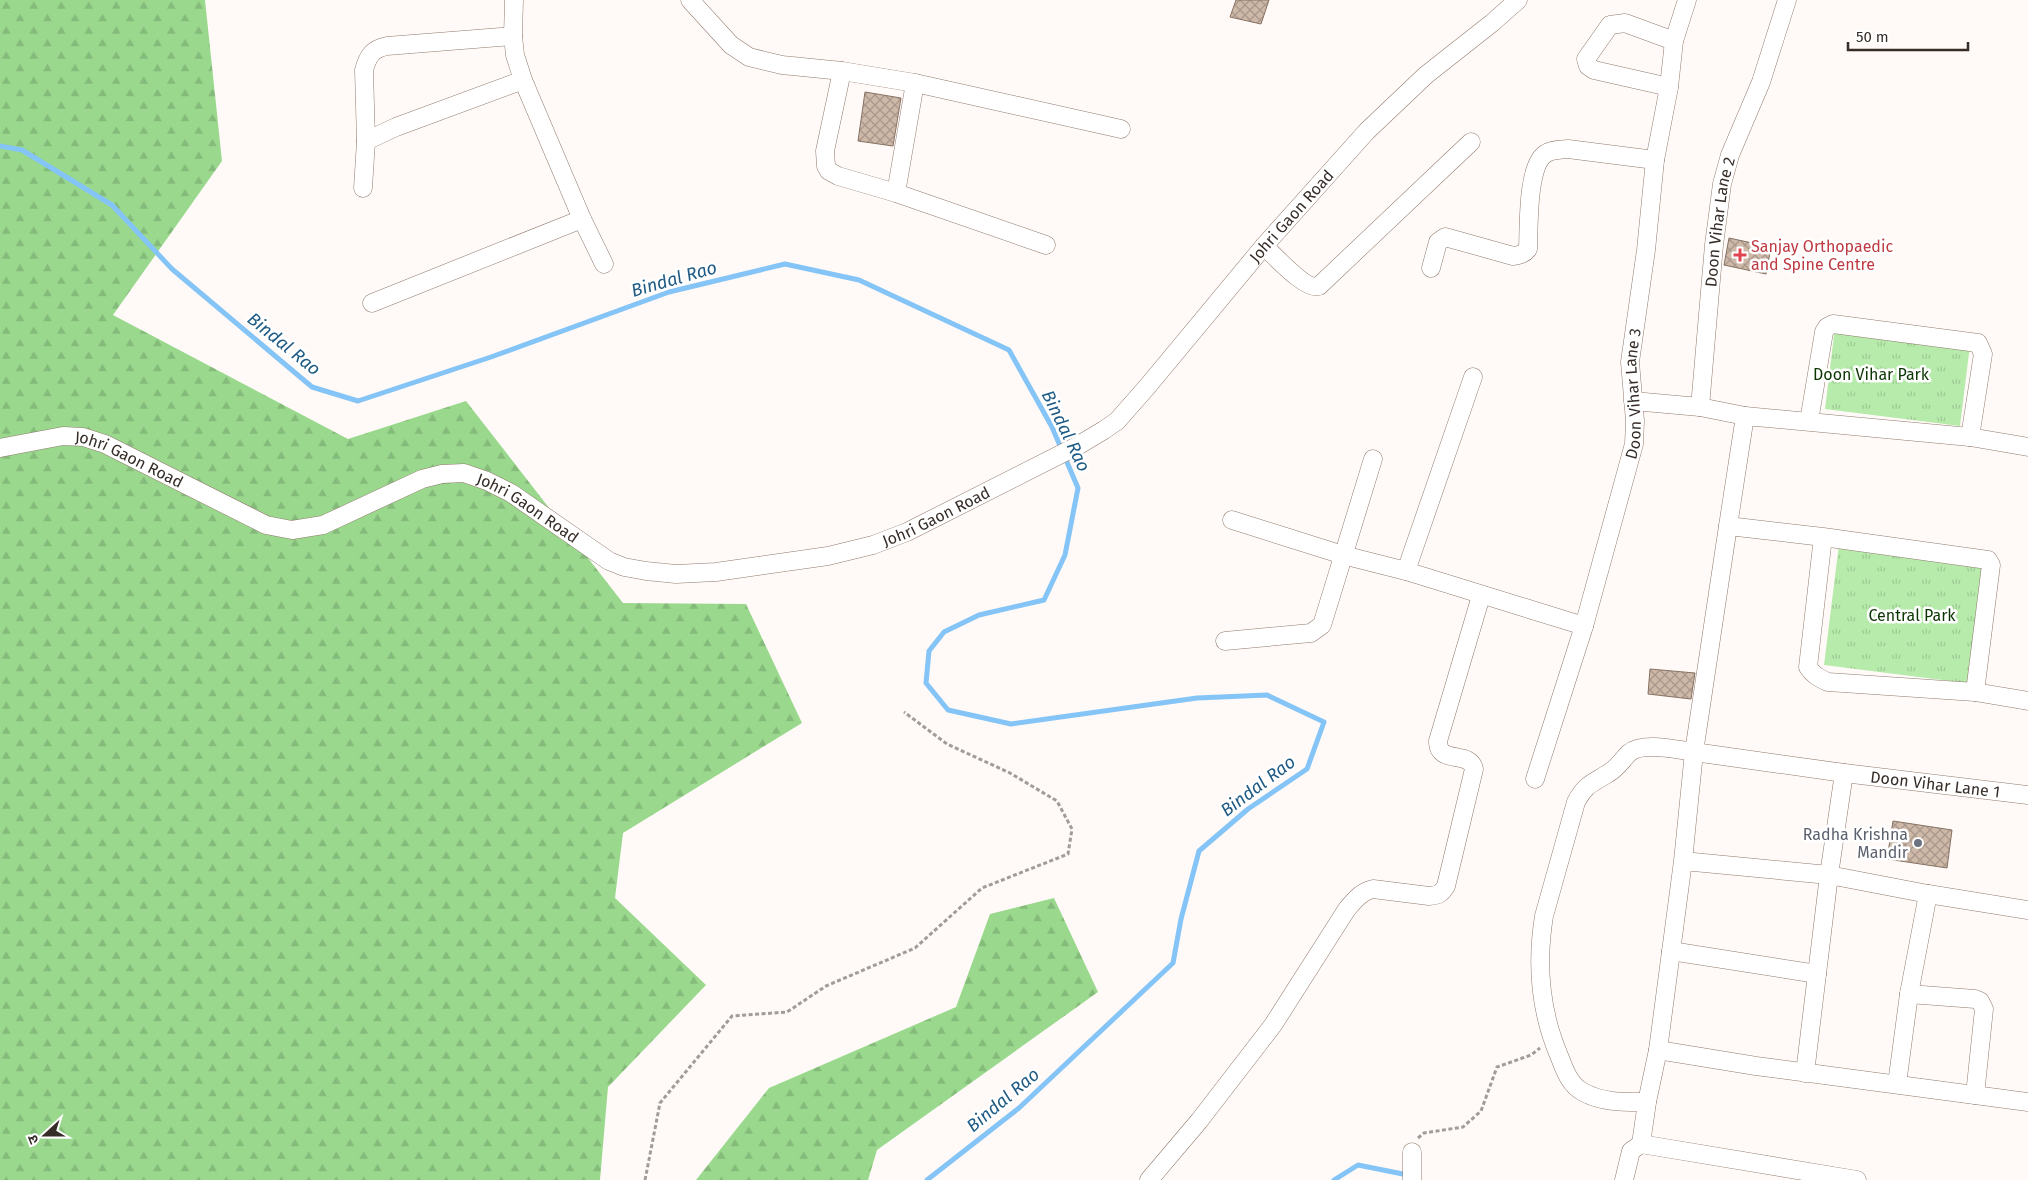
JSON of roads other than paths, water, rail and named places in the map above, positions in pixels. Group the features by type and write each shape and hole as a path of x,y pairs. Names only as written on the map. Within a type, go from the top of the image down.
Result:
{"street":[{"path":"514,0 512,36 522,80 582,219 604,264"},
{"path":"690,0 731,45 749,58 782,65 842,71 915,83 1121,129"},
{"name":"Johri Gaon Road","path":"0,448 63,436 82,437 105,444 266,525 292,530 323,526 422,479 442,474 464,473 512,493 609,561 624,567 676,574 716,572 828,556 872,545 907,532 1079,446 1117,421 1264,246 1367,131 1426,74 1492,24 1518,0"},
{"name":"Doon Vihar Lane 3","path":"1535,779 1584,626 1634,444 1635,421 1630,362 1646,250 1655,160 1669,87 1674,41 1687,0"},
{"name":"Doon Vihar Lane 2","path":"1700,407 1714,245 1722,184 1730,155 1761,82 1787,0"},
{"path":"1669,87 1594,70 1590,68 1586,59 1608,28 1617,23 1625,23 1674,41"},
{"path":"363,188 366,141 364,70 369,56 377,48 512,36"},
{"path":"842,71 825,151 826,166 829,171 838,176 896,193 1046,245"},
{"path":"366,141 396,127 522,80"},
{"path":"896,193 915,83"},
{"path":"1264,246 1305,284 1311,287 1319,286 1471,142"},
{"path":"1431,268 1438,242 1445,238 1513,256 1526,252 1528,249 1532,184 1535,167 1540,158 1546,153 1554,150 1568,149 1655,160"},
{"path":"372,303 582,219"},
{"path":"1809,421 1824,332 1827,327 1833,324 1978,344 1983,354 1970,438"},
{"path":"1406,571 1474,377"},
{"path":"1633,401 1700,407 1745,416 1970,438 2028,447"},
{"path":"1624,1180 1632,1151 1641,1144 1647,1102 1658,1050 1683,861 1694,752 1745,416"},
{"path":"1225,641 1312,633 1322,625 1373,459"},
{"path":"1232,520 1343,555 1406,571 1480,596 1584,626"},
{"path":"1728,526 1988,560 1991,565 1975,692"},
{"path":"1823,537 1808,667 1812,673 1828,682 1975,692 2028,701"},
{"path":"1149,1180 1205,1114 1273,1025 1347,909 1356,899 1368,890 1373,889 1429,896 1442,894 1446,886 1474,769 1467,760 1444,755 1439,749 1438,742 1480,596"},
{"name":"Doon Vihar Lane 1","path":"1647,1102 1616,1102 1596,1098 1582,1092 1567,1075 1552,1038 1545,1014 1541,988 1541,935 1544,916 1576,802 1586,786 1614,770 1630,752 1647,746 1844,773 2028,795"},
{"path":"1805,1073 1844,773"},
{"path":"1683,861 1830,875 1928,894 2028,910"},
{"path":"1897,1084 1909,994 1928,894"},
{"path":"1671,951 1817,974"},
{"path":"1909,994 1975,999 1983,1004 1975,1095"},
{"path":"1658,1050 1805,1073 2028,1102"},
{"path":"1641,1144 1857,1180"},
{"path":"1412,1152 1412,1180"}],"waterway":[{"name":"Bindal Rao","path":"0,146 22,150 112,205 172,269 312,387 358,401 491,357 669,292 785,264 859,280 1009,350 1052,427 1078,488 1065,555 1044,600 979,615 944,632 929,651 926,683 948,710 1011,724 1197,698 1267,695 1324,722 1307,769 1248,809 1199,851 1181,919 1173,963 1019,1108 927,1180"},
{"name":"Bindal Rao","path":"1334,1180 1358,1165 1408,1175"}],"place":[{"name":"Sanjay Orthopaedic and Spine Centre","path":"1740,255"},
{"name":"Radha Krishna Mandir","path":"1918,843"}],"park label":[{"name":"Doon Vihar Park","path":"1871,374"},
{"name":"Central Park","path":"1912,615"}]}
